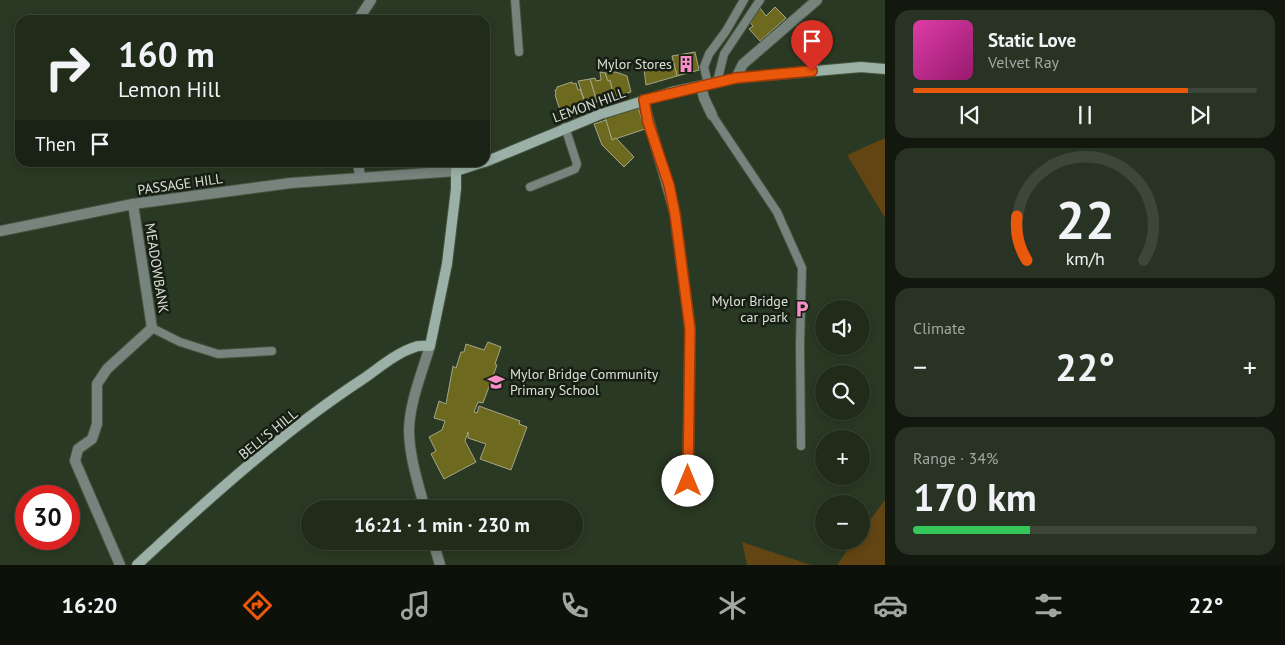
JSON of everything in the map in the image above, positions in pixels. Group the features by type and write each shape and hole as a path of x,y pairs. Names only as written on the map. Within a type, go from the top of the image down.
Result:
{"street":[{"path":"361,15 371,0"},
{"path":"736,78 743,64 817,0"},
{"name":"LEMON HILL","path":"490,159 565,128 644,100 708,84 736,78 861,67 885,68"},
{"path":"708,84 704,98 712,115"},
{"path":"644,100 648,122 669,185 675,214 690,329 688,481"},
{"path":"359,167 360,178"},
{"name":"LEMON HILL","path":"456,171 468,167"},
{"path":"423,500 411,455 409,428 414,401 430,346 447,264 456,189 456,171"},
{"name":"PASSAGE HILL","path":"0,231 133,204 290,183 456,171"},
{"name":"MEADOWBANK","path":"120,565 75,460 78,449 92,440 98,424 98,384 107,369 152,328 133,204"},
{"name":"BELL'S HILL","path":"137,565 182,523 343,392 402,353 416,346 430,346"},
{"path":"436,550 440,565"}],"lane":[{"path":"515,0 518,52"},
{"path":"708,84 704,67 709,54 726,31 744,0"},
{"path":"708,84 724,54 760,0"},
{"path":"712,115 777,212 802,268 800,344 802,446"},
{"path":"530,187 575,169 577,164 565,128"},
{"path":"152,328 180,342 218,354 272,351"}],"shaded area":[{"path":"885,138 885,218 847,155"},
{"path":"885,500 885,565 837,565 848,550 870,550 870,520"},
{"path":"742,542 811,565 747,565"}],"building":[{"path":"775,7 786,18 760,41 749,29 753,26 749,21 760,8 766,16"},
{"name":"Mylor Stores","path":"695,52 699,70 677,76 672,56"},
{"path":"673,60 677,76 646,85 644,69 647,65"},
{"path":"600,72 605,73 608,81 610,80 614,97 597,102 590,79 601,80"},
{"path":"616,72 627,76 631,92 614,97 610,80 608,81 605,73"},
{"path":"590,79 597,102 586,105 578,81"},
{"path":"572,82 573,84 576,83 578,90 580,89 586,105 561,113 555,90 557,87"},
{"path":"638,107 645,129 612,140 605,118"},
{"path":"606,120 612,140 616,138 634,157 624,167 602,145 594,124"},
{"path":"488,342 501,347 495,364 497,365 483,403 478,402 474,412 477,413 479,406 520,421 519,424 527,427 511,470 480,459 486,444 468,438 468,432 465,441 476,462 444,479 431,454 436,451 429,437 442,430 445,421 434,418 439,401 446,404 453,366 456,368 461,352 464,352 466,344 484,350"}],"place":[{"name":"Mylor Stores","path":"686,64"},
{"name":"Mylor Bridge car park","path":"802,309"},
{"name":"Mylor Bridge Community Primary School","path":"496,382"}],"route":[{"path":"688,481 690,329 675,214 669,185 648,122 644,100 736,78 812,71"}]}
